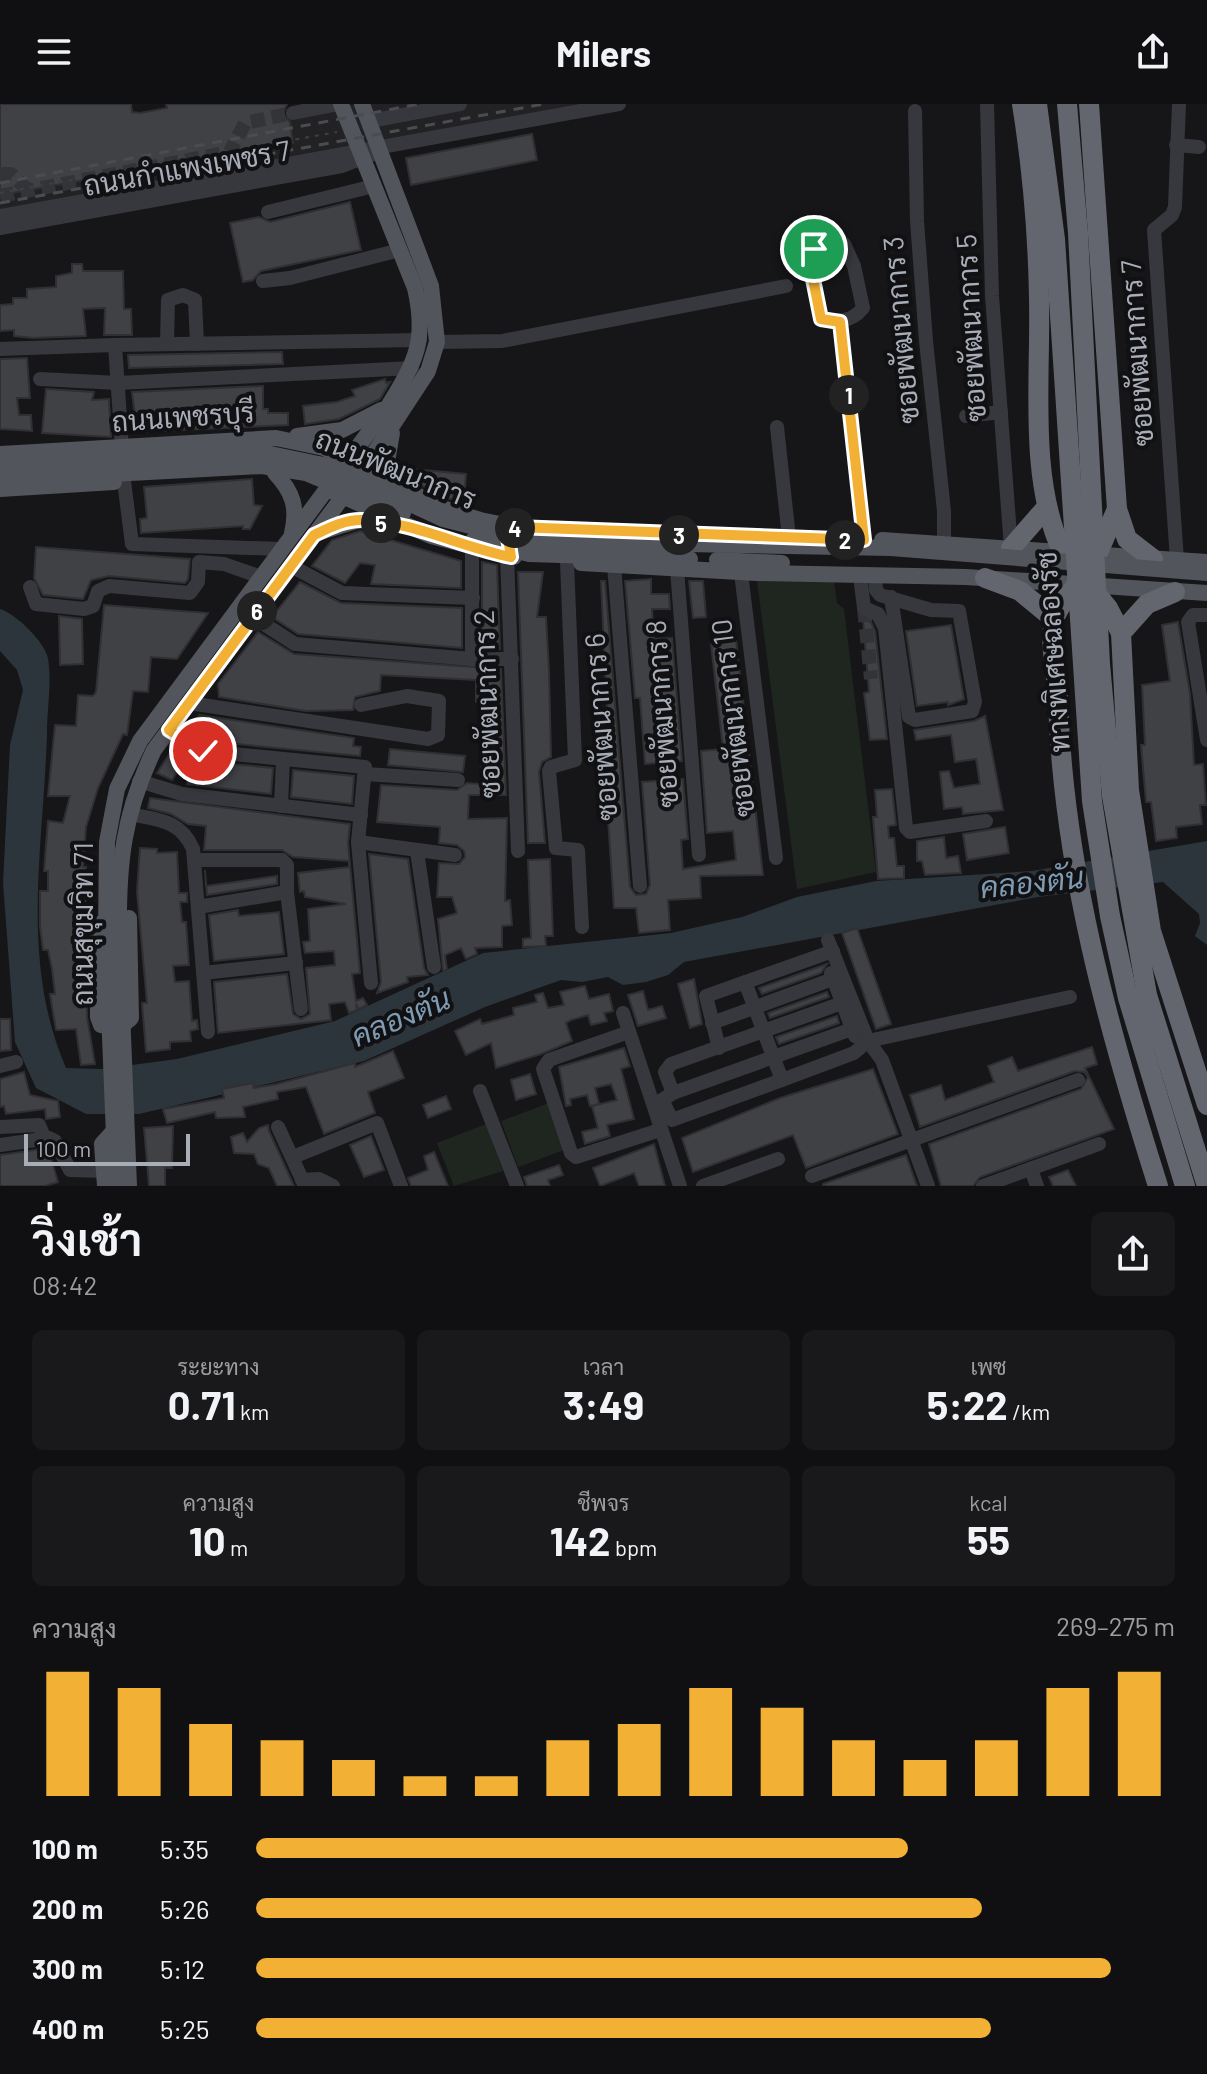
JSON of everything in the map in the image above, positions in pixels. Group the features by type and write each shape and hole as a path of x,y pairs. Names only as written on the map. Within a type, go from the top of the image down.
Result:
{"highway":[{"path":"1022,104 1029,147 1034,234 1045,509 1063,553"},
{"name":"ทางพิเศษฉลองรัช","path":"1037,104 1055,239 1092,801 1110,916 1128,998 1185,1186"},
{"name":"ทางพิเศษฉลองรัช","path":"1067,104 1078,233 1100,664 1112,796 1147,995 1207,1186"},
{"path":"1089,104 1117,509 1127,539 1153,559"},
{"path":"1011,548 1045,509"},
{"path":"1097,555 1117,509"},
{"path":"976,578 1020,591 1054,619"},
{"path":"1158,1186 1124,1079 1088,933 1069,832 1058,723 1054,619 1083,589 1121,635 1129,790 1151,931 1207,1105"},
{"path":"1055,640 1121,635 1147,604 1175,592"}],"main road":[{"path":"340,104 400,250 429,341 412,368 395,409 387,450 390,472 400,488"},
{"path":"276,438 342,430 395,409 428,371 431,286 362,104"},
{"name":"ถนนสุขุมวิท 71","path":"116,1186 112,936 117,789 140,741 347,458 395,409"},
{"name":"ถนนสุขุมวิท 71","path":"115,844 129,814 139,781 169,730 365,467 395,409"},
{"name":"ถนนเพชรบุรี","path":"0,454 276,438 313,445 365,467"},
{"path":"93,468 122,448"},
{"name":"ถนนพัฒนาการ","path":"236,459 285,455 318,463 443,519 530,541 891,548 1207,573"},
{"name":"ถนนพัฒนาการ","path":"236,459 306,473 437,528 529,554 683,564 741,573 976,578"},
{"name":"ถนนเพชรบุรี","path":"0,466 236,459"},
{"name":"ถนนเพชรบุรี","path":"0,480 236,459"},
{"name":"ถนนพัฒนาการ","path":"365,467 442,508 515,527 944,543 1207,562"},
{"path":"0,473 93,468 148,480"},
{"path":"275,473 294,499 296,519 292,534"},
{"path":"0,489 275,473 342,496"},
{"name":"ถนนพัฒนาการ","path":"342,496 412,529 472,549 509,556 614,565 890,568 1083,589 1207,593"},
{"path":"314,535 359,520 412,529"},
{"path":"509,556 508,538 515,527"},
{"path":"1063,553 1083,589"},
{"path":"1083,589 1097,555"},
{"path":"115,844 128,863 131,1018 126,1025 108,1028 98,1017 96,871 115,844"},
{"name":"ถนนสุขุมวิท 71","path":"112,936 129,1186"},
{"path":"105,1178 102,1144 105,1136 113,1132 132,1133 137,1186"}],"street":[{"path":"293,113 340,104"},
{"path":"370,121 460,104"},
{"name":"ถนนกำแพงเพชร 7","path":"0,228 380,149 619,104"},
{"name":"ซอยพัฒนาการ 5","path":"987,104 992,296 1011,548"},
{"name":"ซอยพัฒนาการ 7","path":"1177,560 1154,230 1172,215 1175,207 1179,104"},
{"name":"ซอยพัฒนาการ 3","path":"915,111 917,221 944,511 944,543"},
{"path":"1176,145 1199,147"},
{"name":"ถนนกำแพงเพชร 7","path":"0,216 362,155"},
{"path":"268,212 374,186"},
{"path":"844,244 854,266 863,308 856,316 840,322 821,319 809,259 814,249 844,244"},
{"path":"263,281 290,278 400,250"},
{"path":"0,349 502,341 786,286"},
{"path":"167,344 168,300 183,295 195,300 197,344"},
{"path":"840,322 864,540"},
{"path":"115,345 122,448"},
{"path":"40,379 118,383 412,368"},
{"path":"966,416 1001,412"},
{"path":"777,427 789,538"},
{"path":"124,481 132,544 281,549"},
{"path":"472,549 472,659"},
{"path":"30,587 36,604 84,609 93,606 98,591 109,586 190,593 198,582 199,562 195,554 158,551"},
{"name":"ซอยพัฒนาการ 2","path":"509,556 518,851"},
{"path":"199,562 224,564 261,577"},
{"path":"567,562 575,760 551,767 549,771 556,848 578,850 582,927"},
{"name":"ซอยพัฒนาการ 8","path":"683,564 699,855"},
{"name":"ซอยพัฒนาการ 6","path":"614,565 640,886"},
{"path":"291,566 342,593 473,598"},
{"name":"ซอยพัฒนาการ 10","path":"741,573 776,858"},
{"path":"867,576 876,592 931,610 959,611 975,702 972,711 915,720 909,717 891,597"},
{"path":"867,576 864,608 878,614 885,628 906,828 910,832 986,821"},
{"path":"1207,615 1193,615 1188,622 1207,740"},
{"path":"253,617 295,644 472,659 512,659"},
{"path":"189,703 428,739 438,735 439,701 407,696 361,705"},
{"path":"169,730 203,751 458,780"},
{"path":"281,806 283,759"},
{"path":"365,770 358,842 371,983"},
{"path":"139,781 182,794 361,815"},
{"path":"129,814 174,823 188,837 194,860 208,1032"},
{"path":"358,842 455,855"},
{"path":"417,851 434,967"},
{"path":"194,860 282,860 287,865 287,892 301,1009"},
{"path":"198,907 287,892"},
{"path":"828,948 833,979 852,1029 864,1045 882,1060 928,1186"},
{"path":"719,1048 706,996 828,948"},
{"path":"828,948 864,1045"},
{"path":"203,973 296,963"},
{"path":"712,1023 833,979"},
{"path":"745,982 782,1080"},
{"path":"852,1029 673,1093 662,1100 672,1120 782,1080 864,1045 1070,997"},
{"path":"673,1093 666,1067 842,1003"},
{"path":"623,1013 680,1186"},
{"path":"629,1032 549,1060 543,1069 571,1153 576,1157 660,1130"},
{"path":"0,1066 16,1062"},
{"path":"812,1176 1078,1080"},
{"path":"480,1091 517,1186"},
{"path":"293,1157 377,1123 401,1186"},
{"path":"0,1127 39,1125 45,1139"},
{"path":"278,1127 303,1183 319,1179 333,1186"},
{"path":"0,1145 45,1139 55,1141 70,1170 105,1178"},
{"path":"983,1186 1099,1144"},
{"path":"703,1186 778,1159"},
{"path":"1031,1169 1037,1186"}],"path":[{"path":"0,193 352,130"}],"shaded area":[{"path":"355,104 588,104 0,214 0,170"},
{"path":"757,581 834,581 837,603 844,609 876,872 797,889"},
{"path":"549,1103 567,1149 518,1167 501,1121"},
{"path":"486,1124 503,1171 454,1186 437,1143"}],"water":[{"name":"คลองตัน","path":"0,609 14,616 29,630 42,645 48,659 39,859 39,944 43,986 52,1027 66,1068 102,1069 177,1059 335,1021 483,953 671,933 742,917 797,897 876,881 1032,871 1207,841 1207,945 1195,936 1200,923 1199,914 1163,882 1038,897 684,962 668,975 646,982 623,985 608,977 582,982 561,980 485,1007 364,1061 139,1114 86,1114 36,1088 15,1042 3,883 10,745 23,690 17,670 0,651"}],"building":[{"path":"0,104 131,104 132,112 140,113 167,108 166,104 287,104 283,114 290,122 293,143 0,195"},
{"path":"532,134 537,160 411,185 406,158"},
{"path":"350,202 361,250 261,271 253,280 243,282 230,223 259,217 270,222"},
{"path":"72,264 82,264 83,271 123,271 124,309 131,309 132,335 104,335 105,308 83,309 86,336 33,338 14,336 14,330 0,331 0,305 13,304 13,298 27,298 27,289 56,287 56,276 72,273"},
{"path":"282,352 283,364 129,368 128,355"},
{"path":"27,358 30,398 17,398 19,415 31,415 32,431 0,429 0,359"},
{"path":"385,379 386,383 390,382 380,399 339,419 305,424 303,406 337,402 355,396 352,390"},
{"path":"263,386 263,409 268,409 268,413 288,413 288,425 137,432 132,392"},
{"path":"46,389 94,392 92,400 109,399 111,437 42,433"},
{"path":"402,468 466,474 464,502 446,498 407,478"},
{"path":"252,479 254,505 262,506 250,529 243,529 243,526 141,533 140,519 147,518 144,487"},
{"path":"360,531 461,561 461,588 371,584 375,565 360,563 345,583 312,566 332,540"},
{"path":"36,547 190,559 188,579 185,583 109,576 91,580 83,599 43,595 34,578"},
{"path":"482,562 497,565 500,649 482,649"},
{"path":"518,572 543,572 537,617 546,617 551,757 542,762 539,772 545,843 528,843"},
{"path":"651,579 651,594 669,594 670,609 652,609 654,639 672,638 682,761 645,764 640,698 635,698 625,581"},
{"path":"601,581 605,581 630,887 636,895 646,894 650,885 642,782 683,779 688,839 681,840 683,869 736,860 733,831 707,833 701,751 723,749 711,644 736,640 763,875 700,876 701,898 668,900 670,930 639,933 636,908 614,908 607,804 610,804 610,778"},
{"path":"689,581 703,581 706,617 693,618"},
{"path":"300,582 341,603 462,608 462,648 298,634 272,617"},
{"path":"104,605 208,613 177,659 151,657 148,692 133,691 127,735 123,734 98,788 86,827 83,867 86,867 85,943 81,944 86,962 87,1017 95,1064 81,1065 76,1029 56,1030 50,994 55,994 52,969 48,950 43,950 40,926 40,891 48,891 48,871 44,871 48,821 63,823 70,796 48,796 55,725 76,726 78,695 93,696 96,692"},
{"path":"59,616 82,619 83,664 60,665"},
{"path":"863,620 871,622 875,631 887,739 870,740 864,693 869,692"},
{"path":"1178,622 1190,694 1194,765 1203,764 1206,805 1200,805 1202,824 1176,827 1177,838 1156,841 1151,802 1146,802 1141,745 1145,745 1142,685 1170,681 1162,625"},
{"path":"951,625 964,699 948,705 948,702 917,706 906,631"},
{"path":"258,632 294,654 501,669 506,795 469,795 468,819 507,818 505,901 510,900 512,925 502,926 502,947 475,948 477,954 466,959 461,948 445,955 447,970 443,970 438,919 457,913 452,897 437,897 439,863 459,864 465,857 464,851 457,845 439,843 440,827 377,822 381,785 457,790 467,783 481,784 481,767 492,767 491,750 481,750 481,703 476,702 476,680 381,675 380,691 355,697 353,710 306,711 219,697 218,684"},
{"path":"199,715 354,738 353,746 361,747 360,756 206,741 189,730 193,731"},
{"path":"985,716 1003,810 963,814 962,807 944,809 940,772 949,771 954,788 980,784 976,759 955,762 951,735 916,740 914,730 974,721"},
{"path":"175,745 189,754 172,780 157,773"},
{"path":"390,749 465,756 463,772 388,765"},
{"path":"190,755 202,761 273,768 271,794 187,784"},
{"path":"293,770 354,776 352,804 291,797"},
{"path":"892,789 896,825 888,826 889,838 894,838 897,866 904,866 904,878 878,879 873,817 877,817 875,790"},
{"path":"150,798 350,824 348,843 360,973 352,974 356,1001 363,998 367,1005 359,1009 356,1004 357,1010 349,1013 345,1002 329,1004 331,1020 218,1033 214,982 287,974 293,1014 301,1019 310,1014 306,968 335,965 334,951 305,953 303,942 310,941 308,909 346,904 305,897 304,891 300,892 298,873 349,867 349,861 293,857 282,850 204,850 206,826 188,824 171,814 148,808"},
{"path":"1005,827 1009,853 967,860 963,834"},
{"path":"944,837 946,858 958,856 961,873 925,875 922,861 917,861 917,841"},
{"path":"140,848 157,849 157,853 177,852 179,893 187,893 187,902 180,902 182,922 186,922 189,965 173,966 175,982 189,981 192,1021 197,1020 198,1029 190,1031 191,1041 170,1042 170,1049 146,1052 142,1003 147,1003 137,892"},
{"path":"369,854 408,859 424,968 428,975 407,977 408,982 377,993 381,982"},
{"path":"550,859 553,936 545,936 546,946 523,947 523,939 531,938 528,860"},
{"path":"277,876 277,884 207,895 206,886"},
{"path":"238,910 239,916 279,912 284,954 214,961 209,915"},
{"path":"857,928 891,1024 876,1029 842,933"},
{"path":"827,964 821,973 762,994 759,988"},
{"path":"694,979 702,1024 690,1028 678,984"},
{"path":"585,986 589,999 609,994 613,1011 604,1013 607,1021 591,1025 588,1015 571,1020 566,1023 572,1041 541,1054 496,1068 491,1043 466,1055 455,1031 480,1019 482,1024 514,1015 513,1008 537,1002 535,995 543,993 548,1008 564,1005 560,992"},
{"path":"643,991 648,1010 662,1006 666,1018 638,1026 628,995"},
{"path":"827,992 829,997 770,1018 768,1013"},
{"path":"837,1016 839,1023 779,1044 776,1037"},
{"path":"0,1019 10,1019 11,1050 0,1051"},
{"path":"1092,1047 1097,1064 1085,1068 1114,1129 980,1177 973,1186 941,1186 929,1144 1081,1089 1088,1077 1084,1072 1075,1071 920,1127 910,1095 941,1085 945,1100 994,1082 988,1066 1012,1057 1018,1071"},
{"path":"624,1048 630,1066 621,1069 634,1119 607,1125 610,1136 585,1144 582,1132 598,1128 592,1106 617,1100 611,1084 595,1088 599,1104 590,1106 587,1095 570,1099 571,1105 566,1106 559,1067"},
{"path":"393,1051 404,1078 368,1092 375,1113 324,1134 306,1087 277,1092 278,1099 243,1107 245,1117 216,1118 215,1112 167,1123 163,1109 224,1098 222,1089 253,1083 254,1088 355,1063 355,1067"},
{"path":"873,1069 898,1134 806,1168 793,1135 693,1172 682,1138 780,1098"},
{"path":"24,1072 30,1095 58,1101 60,1117 46,1119 45,1109 6,1114 4,1106 0,1107 0,1079"},
{"path":"530,1074 536,1094 516,1100 511,1080"},
{"path":"446,1096 451,1109 428,1118 423,1105"},
{"path":"268,1125 294,1186 277,1186 269,1168 258,1164 254,1154 234,1153 231,1137 243,1133 247,1142 259,1128"},
{"path":"173,1126 172,1168 165,1168 165,1186 149,1186 144,1128"},
{"path":"371,1136 384,1170 364,1177 350,1145"},
{"path":"654,1144 665,1186 639,1186 634,1173 600,1186 593,1168"},
{"path":"48,1148 58,1182 45,1186 0,1186 0,1155"},
{"path":"434,1152 448,1186 411,1186 408,1178 428,1170 424,1156"},
{"path":"906,1155 917,1186 823,1186 823,1184"},
{"path":"559,1165 563,1175 548,1180 550,1186 527,1186 524,1177"},
{"path":"1068,1170 1076,1186 1053,1186 1049,1177"}],"tunnel":[{"path":"0,196 230,152 245,123 293,113"},
{"path":"0,174 11,174 29,191"},
{"path":"864,608 871,679"}],"railway":[{"path":"0,183 419,104"},
{"path":"0,203 544,104"}],"route":[{"path":"203,751 169,730 314,535 345,522 359,520 412,529 472,549 511,557 508,538 515,527 533,531 864,540 840,322 821,319 809,259 814,249"}]}
